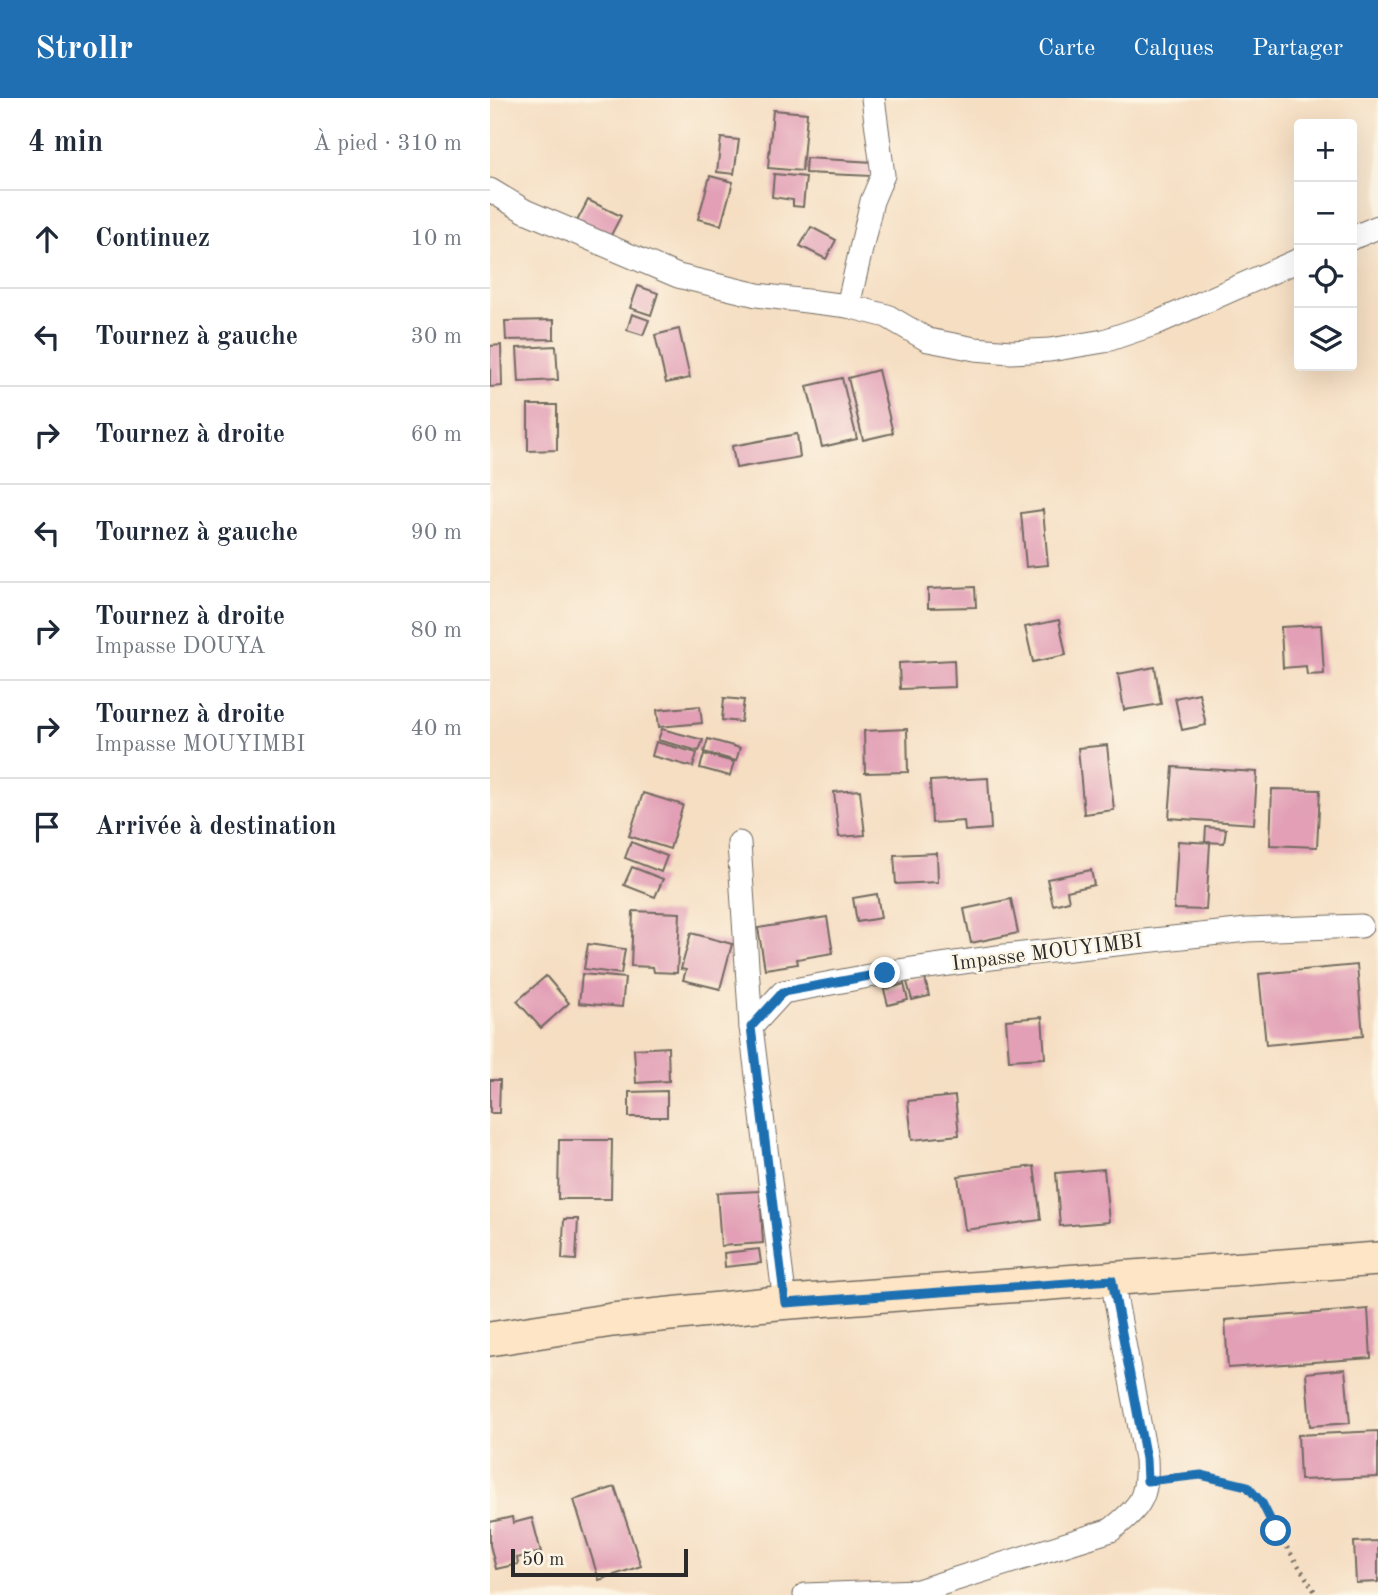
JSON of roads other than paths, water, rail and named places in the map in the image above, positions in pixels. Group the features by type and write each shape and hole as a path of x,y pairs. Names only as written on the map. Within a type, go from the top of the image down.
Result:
{"street":[{"path":"848,306 872,201 883,176 873,98"},
{"path":"490,190 525,211 678,276 757,295 848,306 887,316 928,340 975,349 1011,352 1050,350 1104,341 1154,324 1294,262"},
{"path":"1357,236 1378,227"},
{"path":"739,843 751,1027 785,1303"},
{"name":"Impasse MOUYIMBI","path":"751,1027 783,992 885,973 1005,956 1247,930 1361,926"},
{"path":"490,1339 612,1320 785,1303 1378,1259"},
{"path":"805,1595 918,1593 1111,1530 1137,1509 1147,1481 1142,1437 1112,1280"}]}
